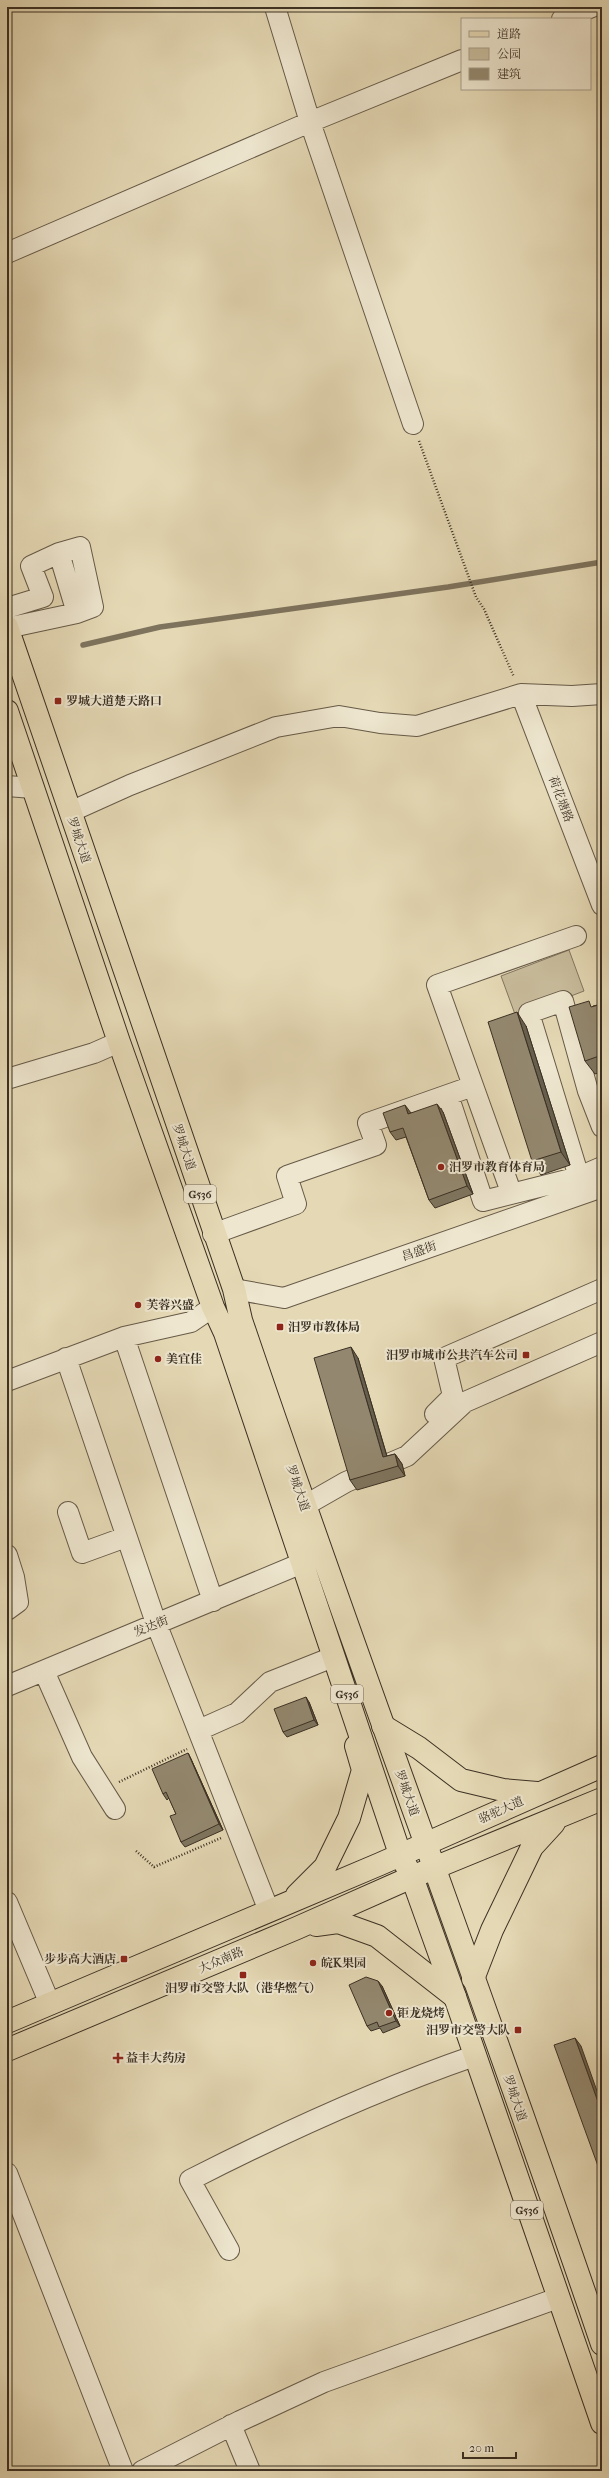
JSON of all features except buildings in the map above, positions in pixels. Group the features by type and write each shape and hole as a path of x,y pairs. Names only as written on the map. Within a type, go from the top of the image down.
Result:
{"main road":[{"name":"罗城大道","path":"10,645 70,812 213,1234 234,1289 241,1320 304,1506 424,1844 435,1868 473,1979 600,2334"},
{"name":"罗城大道","path":"7,711 119,1042 213,1307 225,1334 294,1534 400,1854 412,1877 455,1997 474,2056 602,2423"},
{"path":"289,1903 325,1867 349,1818 363,1770 328,1659 295,1566 294,1534"},
{"path":"383,1726 419,1748 461,1780 503,1790 538,1793"},
{"name":"骆驼大道","path":"400,1854 602,1766"},
{"path":"435,1868 602,1799"},
{"path":"473,1979 492,1930 532,1847 559,1818"},
{"path":"7,2022 289,1903 400,1854"},
{"name":"大众南路","path":"7,2050 297,1928 435,1868"},
{"path":"297,1928 338,1922 377,1936 455,1997"}],"street":[{"path":"275,7 310,122 413,424"},
{"path":"564,18 592,7"},
{"path":"7,253 310,122 461,60"},
{"path":"7,608 43,597 31,566 59,553 76,614 10,645"},
{"path":"70,812 130,785 276,727 339,716 380,723 417,726 521,694 572,696 602,694"},
{"name":"荷花塘路","path":"521,694 602,905"},
{"path":"7,786 33,788"},
{"path":"511,1192 437,985 576,936"},
{"path":"579,1177 530,1013 562,1001 588,1091 602,1127"},
{"path":"7,1079 94,1053 119,1042"},
{"path":"213,1234 296,1204 286,1176 376,1145 368,1123 473,1086"},
{"path":"448,1095 483,1200 511,1192 579,1177 602,1167"},
{"name":"昌盛街","path":"234,1289 284,1298 602,1187"},
{"path":"406,1456 400,1447 453,1396 444,1358 602,1289"},
{"path":"7,1381 124,1337 191,1322 213,1307"},
{"path":"124,1337 213,1601"},
{"path":"304,1506 346,1482 406,1456 465,1402 602,1342"},
{"path":"66,1358 156,1623 269,1911"},
{"path":"68,1512 82,1553 126,1537"},
{"path":"7,1555 14,1577 18,1602 7,1610"},
{"name":"发达街","path":"7,1686 295,1566"},
{"path":"201,1736 237,1713 270,1682 328,1659"},
{"path":"44,1671 82,1757 115,1809"},
{"path":"7,1902 50,2004"},
{"path":"229,2250 190,2180 276,2136 441,2068 474,2056"},
{"path":"7,2173 123,2471"},
{"path":"142,2471 231,2425 324,2382 558,2298"},
{"path":"231,2425 250,2471"}],"path":[{"path":"413,424 471,579 476,597 484,608 521,694"},
{"path":"103,1789 201,1736"},
{"path":"136,1851 154,1867 238,1831"}],"green space":[{"path":"569,950 584,991 516,1017 501,976"}],"waterway":[{"path":"83,645 160,627 448,587 602,562"}],"place":[{"name":"罗城大道楚天路口","path":"58,701"},
{"name":"汨罗市教育体育局","path":"441,1167"},
{"name":"芙蓉兴盛","path":"138,1305"},
{"name":"汨罗市教体局","path":"280,1327"},
{"name":"汨罗市城市公共汽车公司","path":"526,1355"},
{"name":"美宜佳","path":"158,1359"},
{"name":"步步高大酒店","path":"124,1959"},
{"name":"皖K果园","path":"313,1963"},
{"name":"汨罗市交警大队（港华燃气）","path":"243,1975"},
{"name":"钜龙烧烤","path":"389,2013"},
{"name":"汨罗市交警大队","path":"518,2030"},
{"name":"益丰大药房","path":"118,2058"}]}
